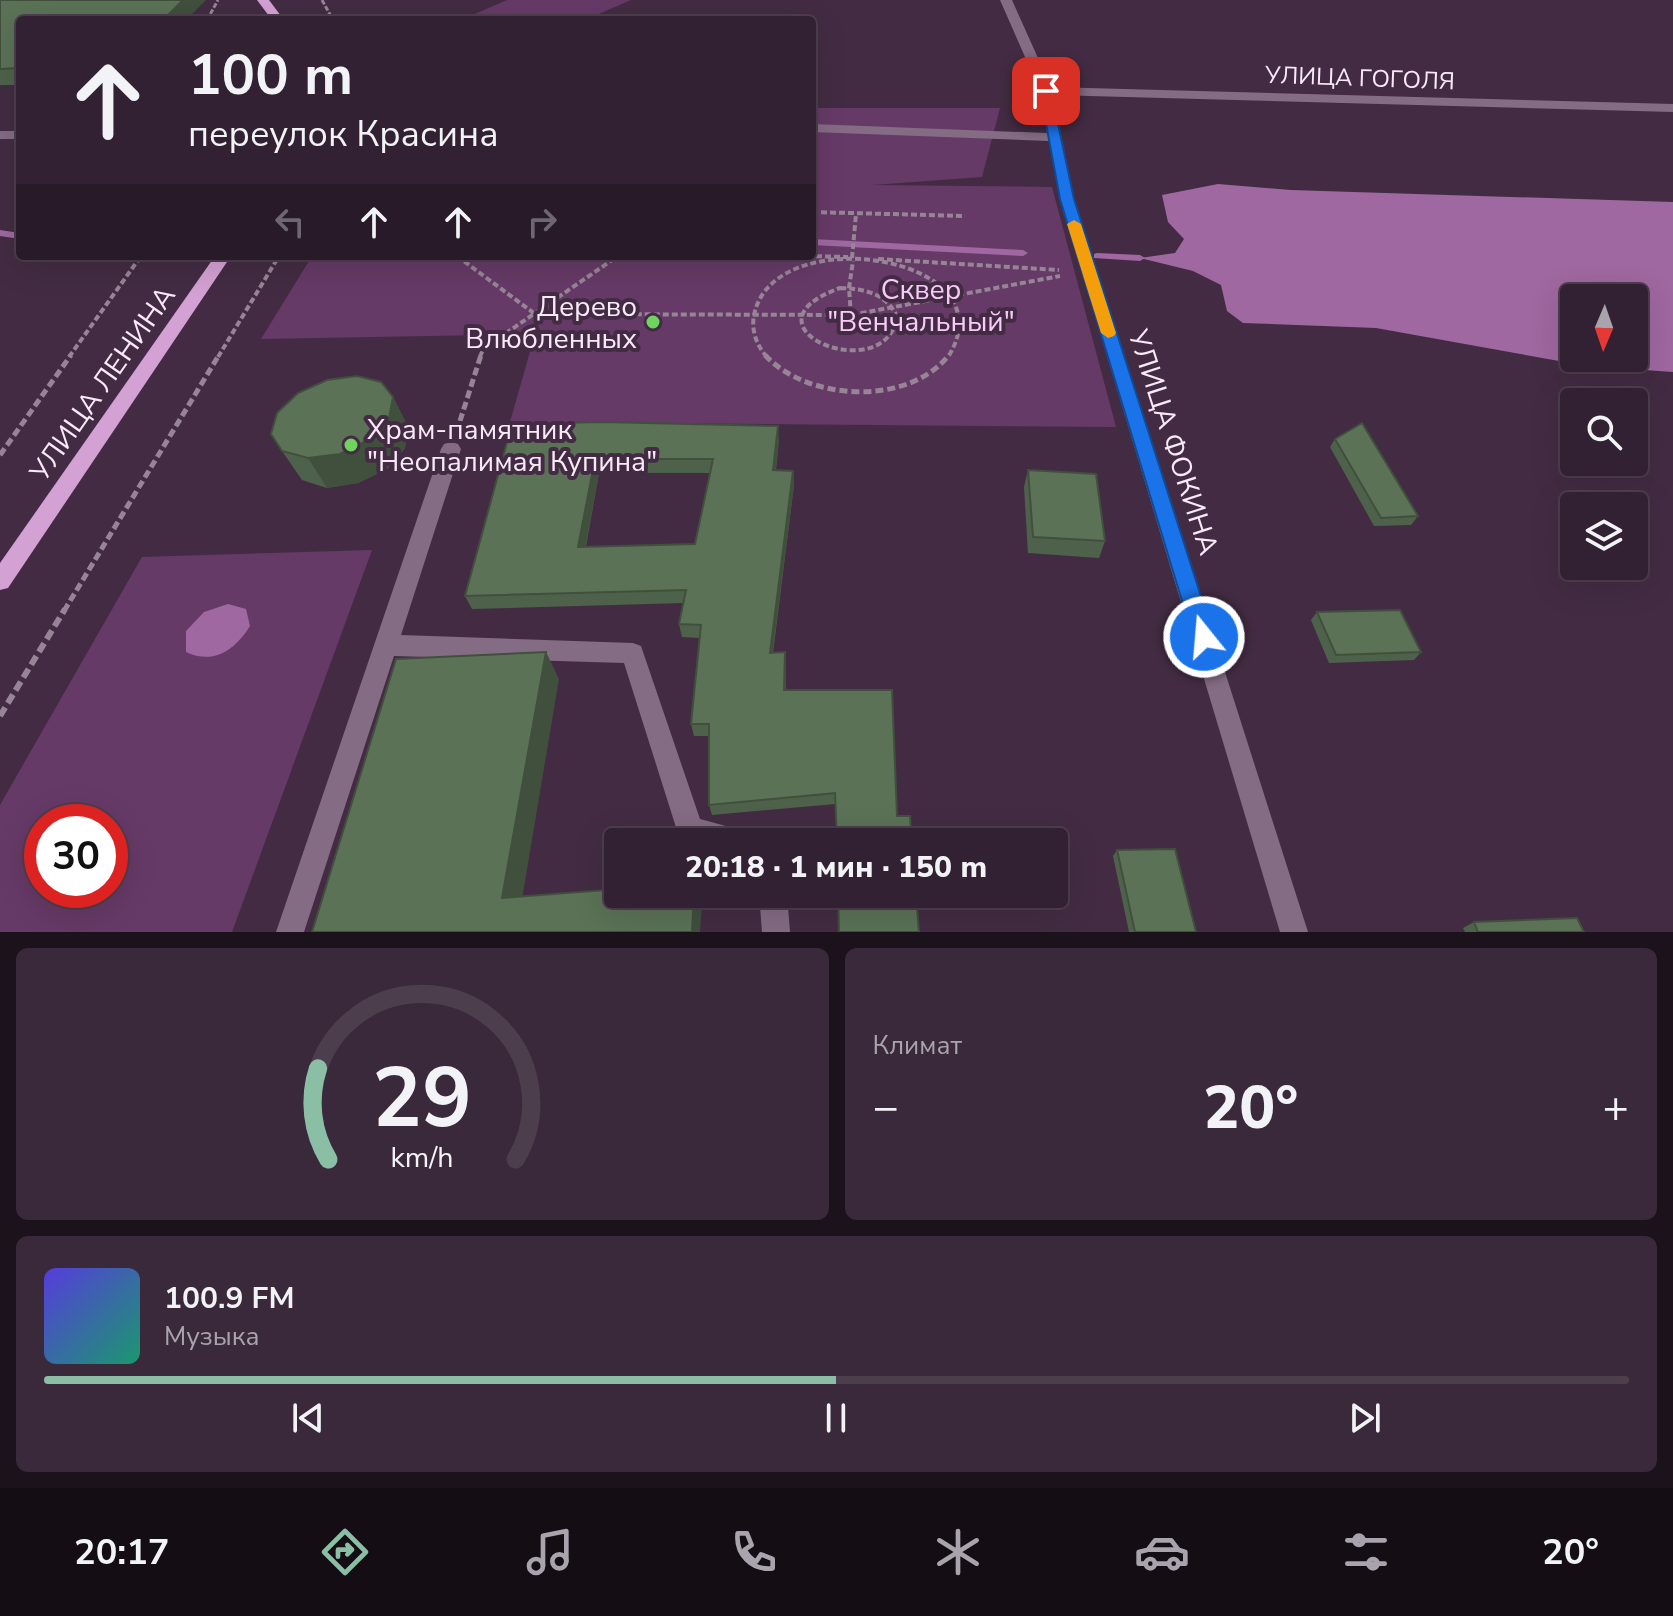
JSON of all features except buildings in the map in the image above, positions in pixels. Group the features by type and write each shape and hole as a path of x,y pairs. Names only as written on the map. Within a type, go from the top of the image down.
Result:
{"main road":[{"name":"УЛИЦА ЛЕНИНА","path":"0,581 220,260"}],"street":[{"name":"УЛИЦА ФОКИНА","path":"1006,0 1046,91 1067,199 1088,272 1140,430 1294,932"},
{"name":"УЛИЦА ГОГОЛЯ","path":"1046,91 1673,108"},
{"path":"816,128 1055,137"},
{"path":"290,932 451,449"},
{"path":"386,645 633,653 689,828"},
{"path":"774,908 776,932"}],"path":[{"path":"816,212 965,216"},
{"path":"851,315 849,288 856,214"},
{"path":"816,257 1088,272"},
{"path":"852,259 901,265 917,271 949,295 958,314 959,333 951,353 934,371 908,384 877,391 844,392 812,386 785,374 765,357 754,337 752,317 758,301 769,287 791,271 811,263 852,259"},
{"path":"0,455 138,260"},
{"path":"0,716 277,260"},
{"path":"462,260 535,314 851,315 1088,272"},
{"path":"451,449 483,349 612,260"},
{"path":"849,288 871,291 893,307 897,316 896,327 879,344 857,350 832,349 818,344 801,327 803,306 825,291 849,288"}],"green space":[{"path":"507,0 631,0 594,16 470,16"},
{"name":"Сквер \"Венчальный\"","path":"816,108 1000,108 982,177 872,185 1052,187 1116,427 510,422 535,334 261,339 310,260 816,260"},
{"path":"372,550 232,932 0,932 0,805 142,557"}],"shaded area":[{"path":"1218,184 1291,190 1673,202 1673,372 1648,370 1648,284 1560,284 1560,361 1376,328 1243,323 1227,311 1221,285 1193,271 1140,258 1175,253 1184,239 1168,222 1162,195"},
{"path":"228,604 246,609 250,626 238,642 215,656 196,656 186,652 186,631 204,612"}],"waterway":[{"path":"0,233 16,235"},
{"path":"816,242 1023,253"},
{"path":"1097,256 1140,258"}],"slow traffic":[{"path":"1074,224 1108,333"}],"place":[{"name":"Дерево Влюбленных","path":"653,322"},
{"name":"Храм-памятник \"Неопалимая Купина\"","path":"351,445"}],"route":[{"path":"1046,91 1067,199 1088,272 1204,637"}]}
